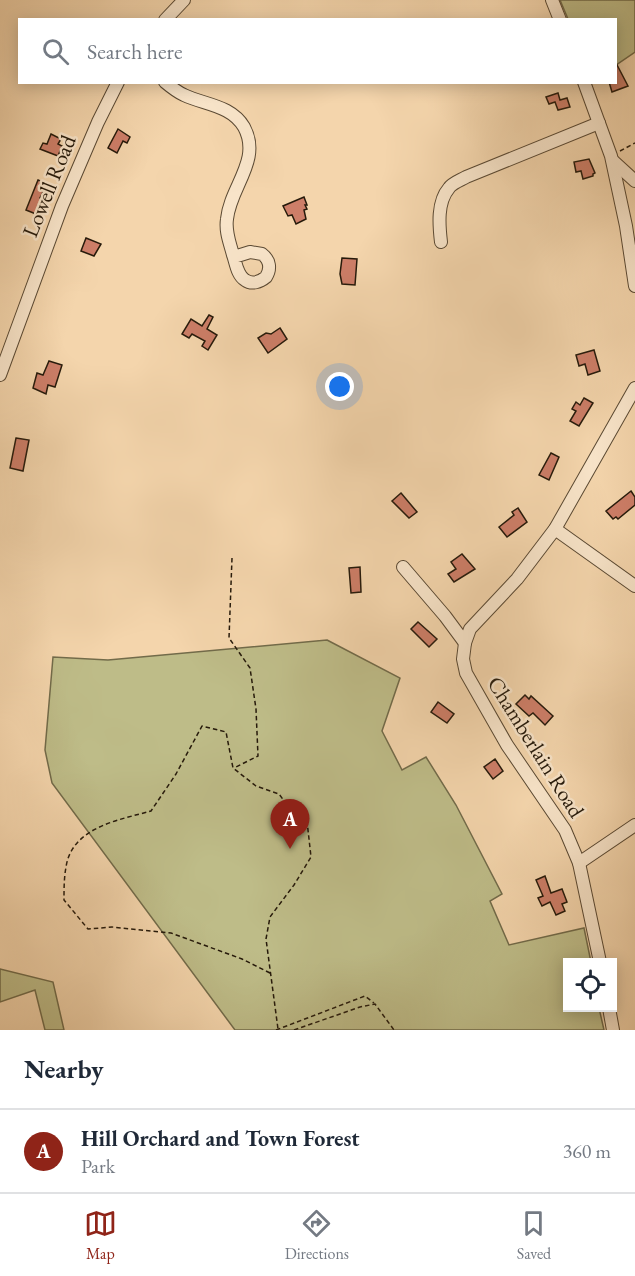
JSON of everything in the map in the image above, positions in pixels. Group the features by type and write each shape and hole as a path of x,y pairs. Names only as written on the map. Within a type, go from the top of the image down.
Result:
{"street":[{"path":"167,18 184,0"},
{"path":"552,0 560,18"},
{"name":"Lowell Road","path":"0,375 62,206 117,84"},
{"path":"168,84 183,95 230,112 241,123 248,137 249,159 232,198 226,221 227,234 234,257"},
{"path":"585,84 612,159 635,286"},
{"path":"441,242 439,225 441,205 449,187 466,177 599,123"},
{"path":"612,159 635,181"},
{"path":"465,643 470,629 477,620 517,579 555,529 635,388"},
{"path":"555,529 635,586"},
{"path":"403,567 465,643"},
{"name":"Chamberlain Road","path":"465,643 463,659 466,673 474,689 507,745 565,830 579,863 599,958"},
{"path":"579,863 635,825"},
{"path":"610,1012 613,1030"}],"path":[{"path":"612,159 635,143"},
{"path":"232,558 229,638 250,668 256,709 258,756 233,768"},
{"path":"270,974 242,959 171,933 112,927 88,929 64,900 66,865 72,848 98,826 151,811 176,774 202,726 226,732 233,768 256,786 279,794 290,809 307,821 311,857 270,917 266,939 277,1030 365,996 375,1004 394,1030"},
{"path":"294,1030 360,1006 375,1004"}],"shaded area":[{"path":"560,0 635,0 635,52 617,64 617,18 568,18"},
{"path":"327,640 400,678 382,731 402,770 426,757 456,805 502,894 490,901 509,945 584,928 590,958 563,958 563,1012 600,1012 604,1030 235,1030 52,783 45,750 53,657 108,660"},
{"path":"0,969 53,982 64,1030 45,1030 35,990 0,1002"}],"building":[{"path":"617,65 628,86 612,92 610,84 617,84"},
{"path":"558,93 560,100 567,98 570,107 558,110 555,102 549,104 546,97"},
{"path":"118,129 130,137 127,143 123,141 117,153 108,148"},
{"path":"51,134 61,139 58,144 62,146 58,156 40,149 43,143 47,144"},
{"path":"589,159 595,173 583,179 581,171 576,172 574,162"},
{"path":"38,180 47,184 36,214 26,210"},
{"path":"304,197 307,205 305,205 307,209 304,210 306,219 296,224 292,215 288,216 283,206"},
{"path":"86,238 101,244 94,256 81,251"},
{"path":"342,258 357,259 355,285 342,284 340,274"},
{"path":"209,315 213,317 207,329 217,335 208,350 202,346 205,341 192,334 189,338 182,334 191,319 202,326"},
{"path":"280,328 287,339 268,353 258,338"},
{"path":"594,350 600,371 588,375 585,364 579,366 576,355"},
{"path":"49,361 62,365 55,387 48,385 46,394 33,388 37,373 43,375"},
{"path":"584,398 593,403 579,426 570,421 576,411 572,409 576,402 580,405"},
{"path":"16,438 29,440 23,471 10,468"},
{"path":"551,453 559,457 549,480 539,475"},
{"path":"631,491 635,497 635,505 618,519 616,517 613,519 606,511"},
{"path":"401,493 417,512 409,518 392,501"},
{"path":"518,508 527,522 507,537 499,527 514,515 512,512"},
{"path":"462,554 475,569 454,582 448,574 456,569 451,562"},
{"path":"360,567 361,592 351,593 349,568"},
{"path":"418,622 437,639 429,647 411,629"},
{"path":"525,695 529,699 531,696 553,716 545,725 533,713 529,716 516,704"},
{"path":"438,702 454,714 447,723 431,712"},
{"path":"495,759 503,771 493,779 484,767"},
{"path":"545,876 551,893 562,889 567,902 562,904 565,911 556,915 550,902 542,906 538,898 543,896 536,880"}],"place":[{"name":"Hill Orchard and Town Forest","path":"290,849"}]}
